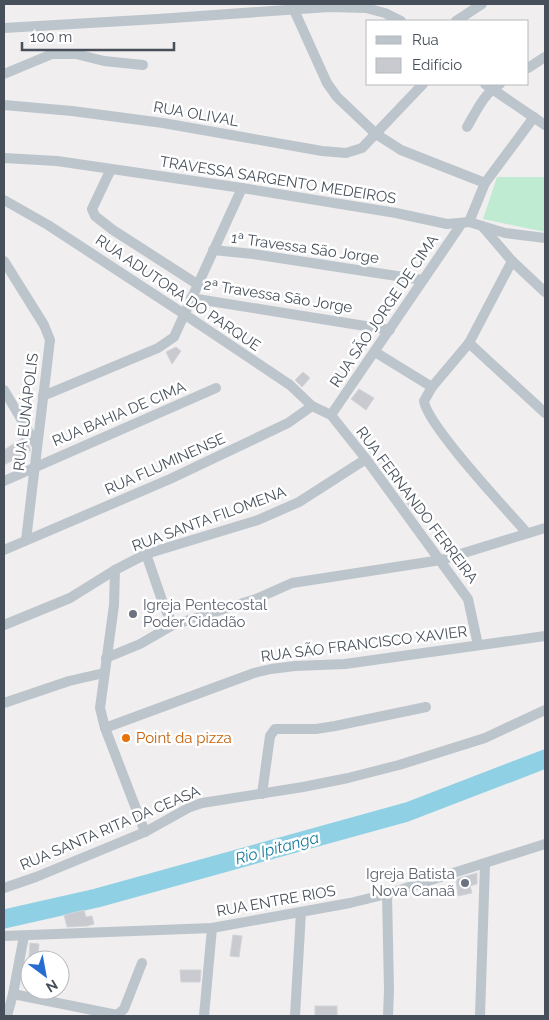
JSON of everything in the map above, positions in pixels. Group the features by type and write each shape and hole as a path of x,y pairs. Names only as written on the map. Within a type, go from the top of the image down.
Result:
{"street":[{"path":"458,20 482,4"},
{"path":"4,28 294,10 330,5 366,8 385,13 399,20"},
{"path":"294,10 326,83 337,97 376,134 401,150 485,183"},
{"path":"4,74 52,54 76,54 104,61 143,65"},
{"path":"529,67 545,57"},
{"name":"RUA OLIVAL","path":"4,105 72,111 163,123 337,153 353,152 362,148 422,85"},
{"path":"467,127 492,85 545,125"},
{"name":"RUA SÃO JORGE DE CIMA","path":"331,415 423,280 465,223 485,183 534,117"},
{"name":"TRAVESSA SARGENTO MEDEIROS","path":"4,158 57,161 242,188 447,224 465,223 514,234 545,238"},
{"path":"112,169 92,209 93,214 113,230 197,284"},
{"path":"43,396 83,381 167,343 174,337 242,188"},
{"name":"RUA ADUTORA DO PARQUE","path":"4,200 48,225 184,314 290,385 312,406 331,415"},
{"path":"482,226 512,261 545,292"},
{"name":"1ª Travessa São Jorge","path":"213,250 253,254 423,280"},
{"name":"RUA EUNÁPOLIS","path":"4,261 44,325 50,347 26,540"},
{"path":"512,261 469,343 432,387 425,397 424,404 452,445 527,533"},
{"name":"2ª Travessa São Jorge","path":"191,298 257,307 390,330"},
{"path":"469,343 545,413"},
{"path":"375,352 432,387"},
{"name":"RUA BAHIA DE CIMA","path":"4,481 216,388"},
{"path":"4,390 37,446"},
{"name":"RUA FLUMINENSE","path":"4,550 170,479 288,424 312,406"},
{"name":"RUA FERNANDO FERREIRA","path":"331,415 366,459 468,599 478,645"},
{"name":"RUA SANTA FILOMENA","path":"4,625 70,598 115,570 146,554 266,517 299,502 366,459"},
{"path":"106,658 140,644 173,625 256,599 292,583 441,560 545,528"},
{"path":"146,554 164,606 173,625"},
{"path":"115,570 114,605 100,708 105,728 145,832"},
{"name":"RUA SÃO FRANCISCO XAVIER","path":"105,728 246,676 271,669 346,664 545,636"},
{"path":"4,704 69,681 104,673"},
{"path":"262,794 270,736 273,731 336,726 426,707"},
{"name":"RUA SANTA RITA DA CEASA","path":"4,888 145,832 190,807 217,800 262,794 348,778 399,765 486,738 545,710"},
{"name":"RUA ENTRE RIOS","path":"4,936 212,928 386,894 545,844"},
{"path":"480,1016 485,864"},
{"path":"386,894 388,1016"},
{"path":"294,1016 301,912"},
{"path":"204,1016 212,928"},
{"path":"6,1016 13,994 24,936"},
{"path":"13,994 117,1015 124,1009 142,963"}],"green space":[{"path":"497,177 545,177 545,232 483,219"}],"building":[{"path":"176,347 181,351 172,364 166,352"},
{"path":"303,372 310,378 302,387 295,380"},
{"path":"359,389 374,398 366,410 351,399"},
{"path":"24,437 30,451 4,465 4,450"},
{"path":"413,496 423,509 415,515 406,502"},
{"path":"477,873 477,884 470,886 472,893 458,896 456,879"},
{"path":"84,910 86,917 92,916 94,924 67,927 64,915"},
{"path":"233,935 242,936 239,957 230,956"},
{"path":"30,943 39,944 39,950 30,950"},
{"path":"180,970 201,970 200,982 181,982"},
{"path":"315,1006 337,1006 337,1016 315,1016"}],"waterway":[{"name":"Rio Ipitanga","path":"4,919 97,898 407,812 545,759"}],"place":[{"name":"Igreja Pentecostal Poder Cidadão","path":"133,614"},
{"name":"Point da pizza","path":"126,738"},
{"name":"Igreja Batista Nova Canaã","path":"465,883"}]}
